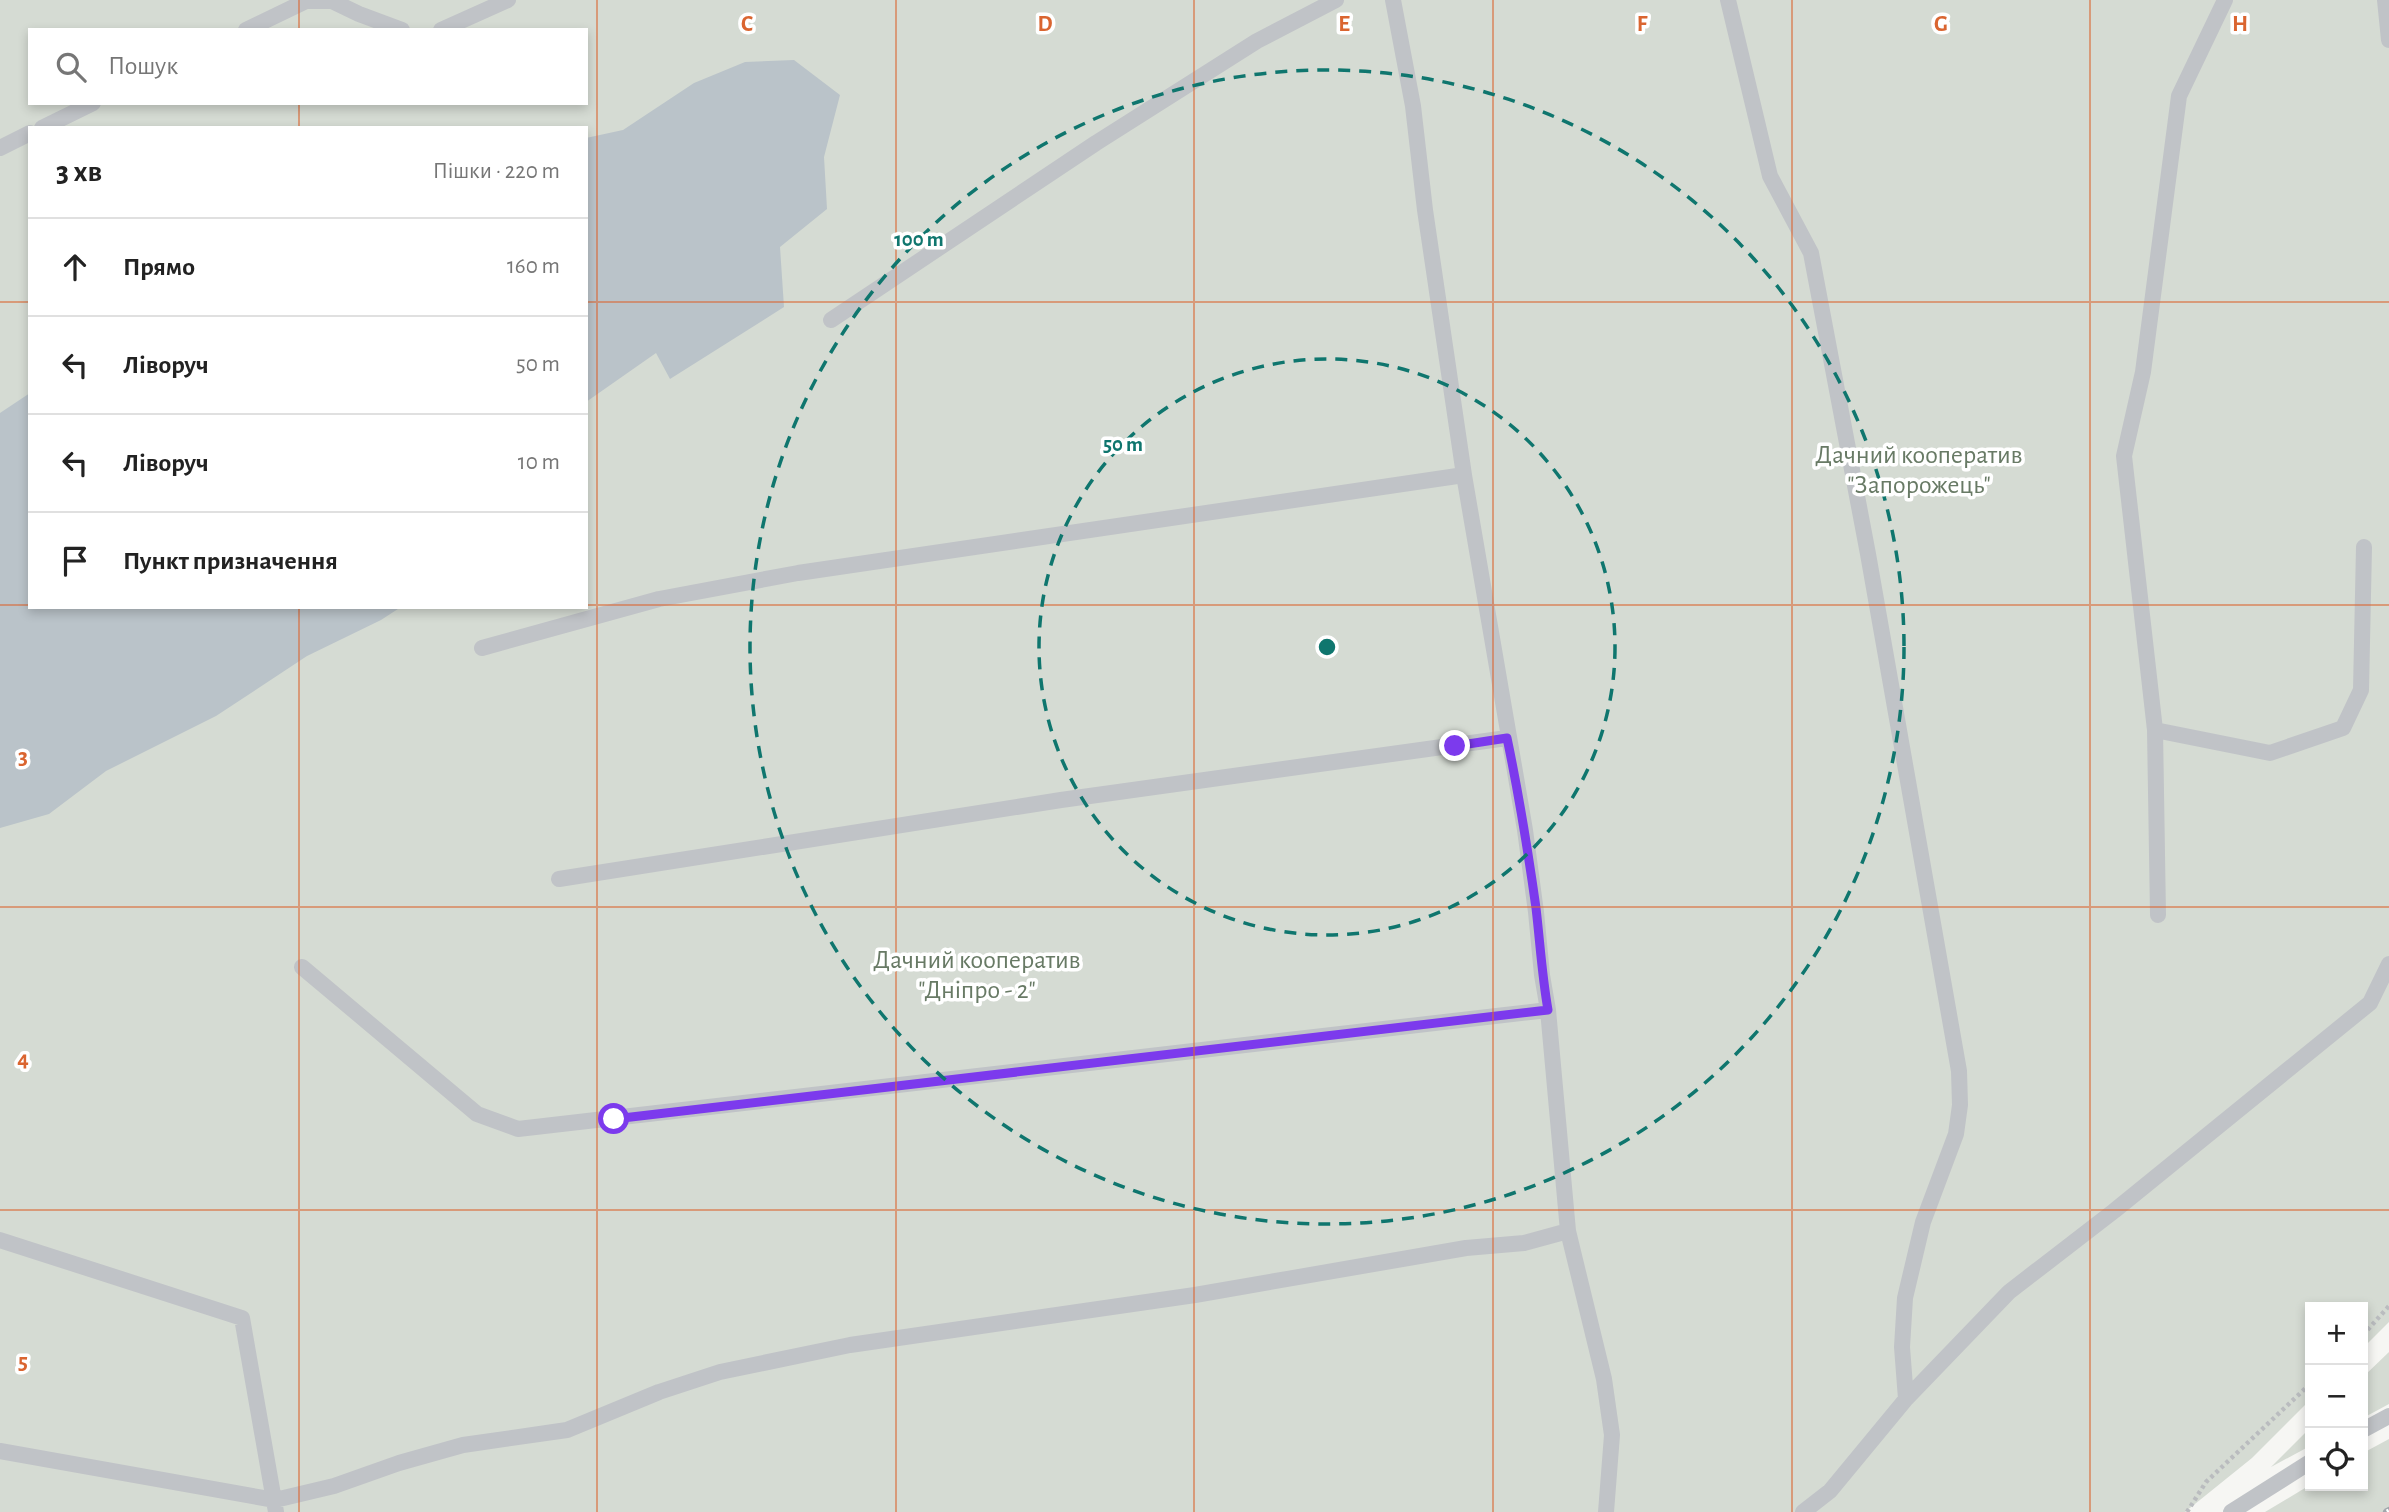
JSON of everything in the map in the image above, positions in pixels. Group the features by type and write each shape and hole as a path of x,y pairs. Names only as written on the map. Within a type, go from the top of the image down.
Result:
{"lane":[{"path":"445,28 508,0"},
{"path":"831,320 1245,48 1336,0"},
{"path":"1393,0 1413,106 1425,211 1464,475 1507,738 1525,830 1548,1010 1568,1231 1604,1379 1612,1434 1606,1512"},
{"path":"1728,0 1770,176 1811,253 1866,540 1959,1071 1960,1105 1956,1134 1923,1222 1905,1298 1902,1347 1906,1399"},
{"path":"2158,915 2155,730 2124,456 2143,372 2179,96 2225,0"},
{"path":"2385,0 2389,40"},
{"path":"250,28 306,1 332,1 397,28"},
{"path":"45,126 89,105"},
{"path":"0,148 28,134"},
{"path":"482,648 659,598 798,573 1464,475"},
{"path":"2155,730 2270,753 2343,728 2361,690 2364,547"},
{"path":"559,879 1061,800 1507,738"},
{"path":"1803,1512 1830,1491 1906,1399 2009,1292 2114,1211 2370,1003 2389,964"},
{"path":"302,967 477,1114 518,1129 1548,1010"},
{"path":"0,1451 275,1506 399,1463 463,1446 567,1430 659,1392 720,1372 850,1345 1195,1295 1466,1248 1524,1243 1568,1231"},
{"path":"0,1240 242,1318 275,1506"},
{"path":"2367,1428 2389,1416"},
{"path":"2231,1512 2305,1465"}],"path":[{"path":"2368,1329 2389,1306"},
{"path":"2187,1512 2206,1482 2305,1389"}],"green space":[{"path":"0,0 2389,0 2389,1322 2368,1343 2368,1302 2305,1302 2305,1405 2252,1458 2185,1512 0,1512"},
{"path":"2389,1352 2389,1404 2368,1415 2368,1372"},
{"path":"2305,1433 2305,1449 2271,1467"},
{"path":"2389,1439 2389,1512 2265,1512 2305,1488 2305,1491 2368,1491 2368,1450"}],"shaded area":[{"path":"794,60 840,95 824,157 827,209 780,247 784,307 670,379 656,353 588,401 588,138 623,130 694,83 745,62"},
{"path":"28,394 28,609 398,609 307,656 216,716 106,771 49,814 0,828 0,413"}],"route":[{"path":"614,1119 1548,1010 1525,830 1507,738 1455,746"}],"park label":[{"name":"Дачний кооператив \"Запорожець\"","path":"1919,470"},
{"name":"Дачний кооператив \"Дніпро - 2\"","path":"977,975"}]}
